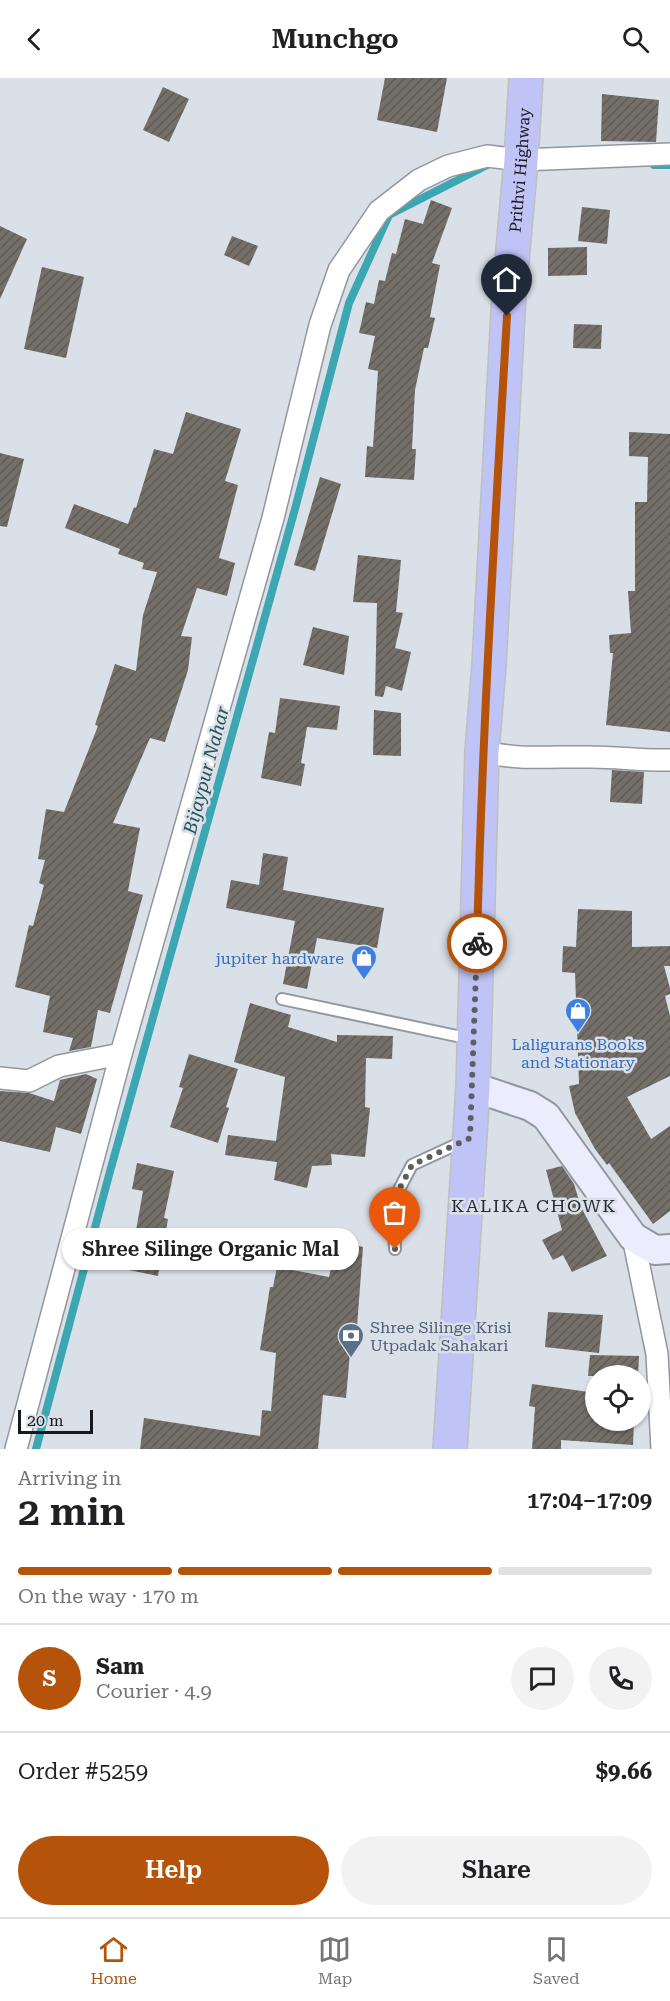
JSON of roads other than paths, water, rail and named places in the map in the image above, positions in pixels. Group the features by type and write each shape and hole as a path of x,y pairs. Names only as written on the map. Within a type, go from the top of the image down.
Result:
{"highway":[{"name":"Prithvi Highway","path":"450,1449 473,1087 482,751 489,665 509,294 536,159 526,78"}],"main road":[{"path":"473,1087 530,1106 546,1116 633,1237 655,1250 670,1249"}],"street":[{"path":"16,1449 121,1054 273,518 320,325 339,270 380,211 419,180 448,166 487,156 536,159 670,154"},
{"path":"482,751 502,757 670,760"},
{"path":"0,1078 28,1081 59,1066 121,1054"},
{"path":"633,1237 657,1354 662,1449"}],"lane":[{"path":"282,999 474,1039"},
{"path":"395,1249 393,1201 412,1165 470,1138"}],"waterway":[{"name":"Bijaypur Nahar","path":"36,1449 109,1175 295,509 349,303 389,215 491,163"},
{"name":"Bijaypur Nahar","path":"654,165 670,165"}],"place":[{"name":"jupiter hardware","path":"364,981"},
{"name":"Laligurans Books and Stationary","path":"578,1034"},
{"name":"Shree Silinge Organic Mal","path":"395,1249"},
{"name":"Shree Silinge Krisi Utpadak Sahakari","path":"351,1359"}],"district":[{"name":"KALIKA CHOWK","path":"534,1205"}]}
